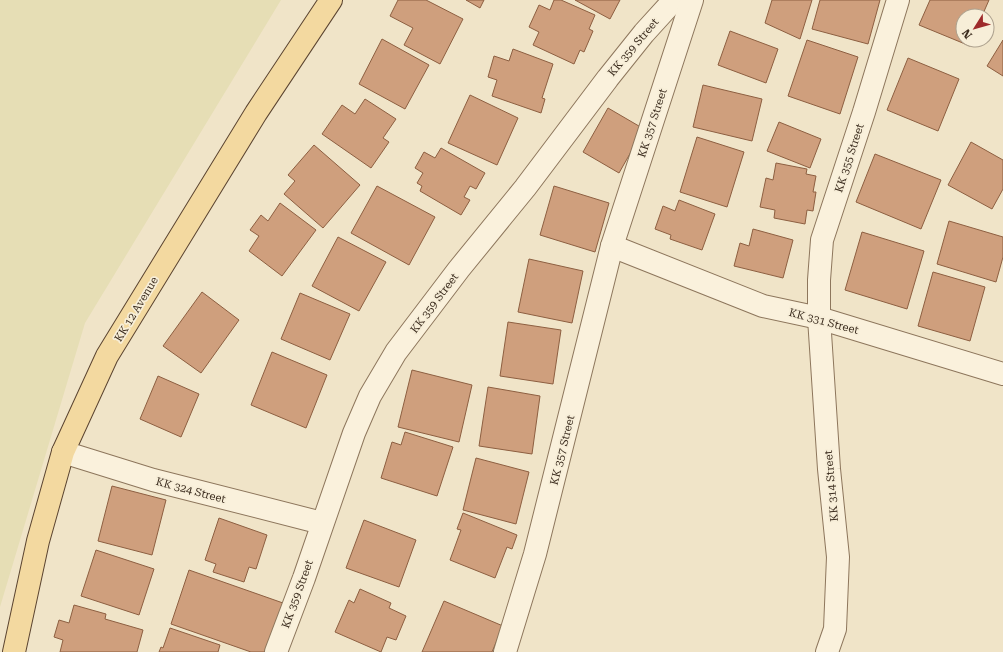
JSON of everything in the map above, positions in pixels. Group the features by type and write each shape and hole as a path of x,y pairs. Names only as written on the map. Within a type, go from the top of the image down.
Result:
{"main road":[{"name":"KK 12 Avenue","path":"14,652 38,541 63,452 107,356 256,113 331,0"}],"street":[{"name":"KK 359 Street","path":"276,652 304,578 354,433 370,396 396,352 459,269 525,188 608,78 644,33 674,0"},
{"name":"KK 357 Street","path":"505,652 535,554 612,246 692,0"},
{"name":"KK 355 Street","path":"819,318 819,280 822,240 864,112 898,0"},
{"name":"KK 331 Street","path":"612,246 648,262 763,306 819,318 1003,374"},
{"name":"KK 314 Street","path":"819,318 829,469 838,557 835,629 827,652"},
{"name":"KK 324 Street","path":"63,452 153,480 322,523"}],"shaded area":[{"path":"0,0 281,0 85,323 0,607"}],"building":[{"path":"398,0 426,0 463,19 440,64 404,45 413,28 390,16"},
{"path":"466,0 484,0 480,8"},
{"path":"554,0 561,0 595,15 589,29 593,31 584,52 580,50 574,64 533,45 539,32 529,27 539,5 550,10"},
{"path":"575,0 620,0 610,19"},
{"path":"772,0 812,0 800,39 765,23"},
{"path":"820,0 880,0 868,44 812,29"},
{"path":"930,0 989,0 986,8 955,8 955,40 919,25"},
{"path":"730,31 778,49 766,83 718,65"},
{"path":"382,39 429,65 405,109 359,84"},
{"path":"807,40 858,57 840,114 788,96"},
{"path":"1003,40 1003,76 987,66"},
{"path":"513,49 553,64 542,98 545,99 541,113 492,96 497,80 488,77 494,56 509,61"},
{"path":"908,58 959,79 938,131 887,110"},
{"path":"703,85 762,99 752,141 693,127"},
{"path":"470,95 518,118 497,165 448,143"},
{"path":"365,99 396,119 383,138 389,142 371,168 322,134 342,105 355,114"},
{"path":"608,108 644,129 619,173 583,152"},
{"path":"779,122 821,139 810,168 767,151"},
{"path":"697,137 744,152 727,207 680,192"},
{"path":"971,142 1003,160 1003,189 992,209 948,185"},
{"path":"314,145 360,185 323,228 284,194 295,181 288,175"},
{"path":"441,148 485,173 476,189 470,186 464,197 470,200 461,215 420,191 422,186 417,183 423,173 415,168 424,152 435,158"},
{"path":"875,154 941,180 921,229 856,202"},
{"path":"776,163 807,169 806,174 816,176 813,192 816,192 813,211 807,210 805,224 774,218 775,210 760,207 766,178 773,180"},
{"path":"377,186 435,217 409,265 351,233"},
{"path":"554,186 609,203 595,252 540,235"},
{"path":"679,200 715,214 702,250 670,239 671,235 655,229 663,206 675,211"},
{"path":"280,203 316,230 282,276 249,251 259,236 250,230 261,215 268,221"},
{"path":"949,221 1003,237 1003,257 996,282 937,264"},
{"path":"753,229 793,240 783,278 734,266 740,243 749,246"},
{"path":"862,232 924,251 907,309 845,290"},
{"path":"338,237 386,262 359,311 312,286"},
{"path":"529,259 583,271 572,323 518,312"},
{"path":"933,272 985,287 970,341 918,326"},
{"path":"202,292 239,320 201,373 163,346"},
{"path":"300,293 350,314 330,360 281,339"},
{"path":"508,322 561,330 553,384 500,376"},
{"path":"272,352 327,375 306,428 251,405"},
{"path":"412,370 472,385 459,442 398,427"},
{"path":"158,376 199,394 181,437 140,419"},
{"path":"488,387 540,396 532,454 479,446"},
{"path":"405,432 453,447 437,496 381,478 392,442 401,445"},
{"path":"476,458 529,472 516,524 463,510"},
{"path":"112,486 166,500 152,555 98,541"},
{"path":"463,513 517,535 512,549 507,547 495,578 450,560 461,530 457,529"},
{"path":"219,518 267,535 256,569 249,567 244,582 213,572 216,564 205,560"},
{"path":"364,520 416,540 399,587 346,568"},
{"path":"96,550 154,569 139,615 81,596"},
{"path":"189,570 283,603 266,652 251,652 171,624"},
{"path":"360,589 391,603 389,608 406,616 396,640 387,637 381,652 335,632 349,600 354,603"},
{"path":"444,601 503,626 492,652 422,652"},
{"path":"74,605 106,614 105,619 143,630 137,652 60,652 63,640 54,637 59,620 69,623"},
{"path":"170,628 220,645 218,652 159,652 161,647 163,648"}]}
